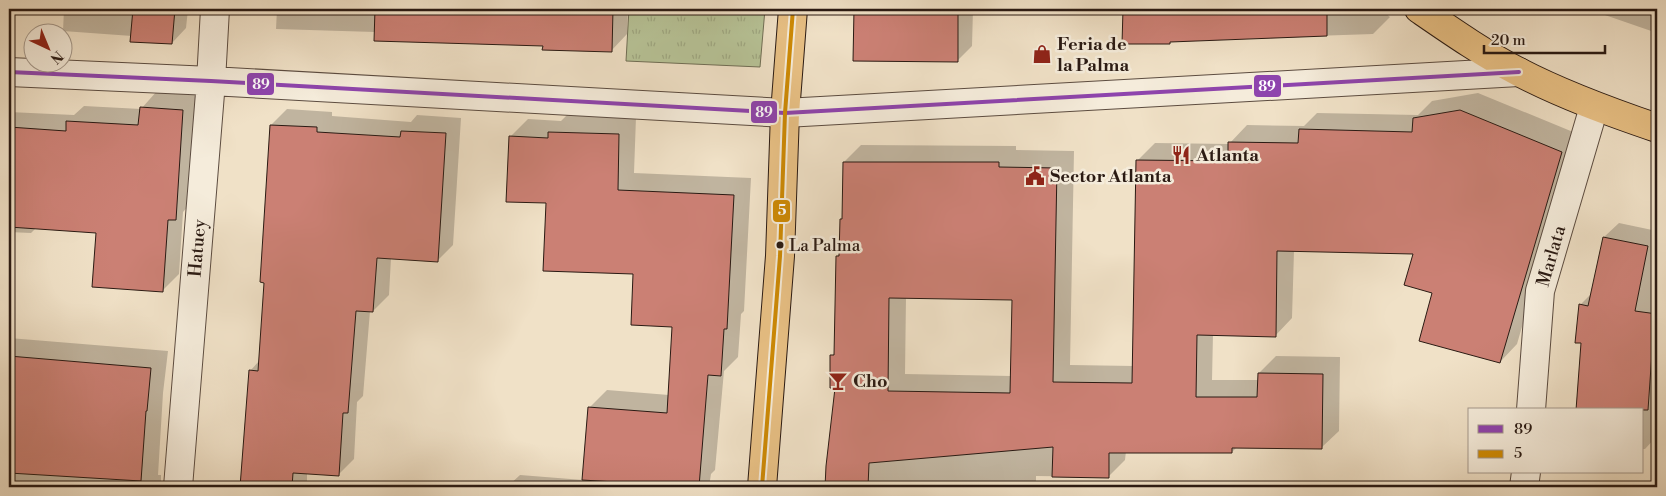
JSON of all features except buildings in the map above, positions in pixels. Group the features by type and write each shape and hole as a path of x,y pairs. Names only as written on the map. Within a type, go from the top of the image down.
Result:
{"main road":[{"path":"762,487 780,256 786,113 793,9"},
{"path":"1419,9 1518,72 1594,107 1657,128"}],"street":[{"name":"Hatuey","path":"178,487 211,81 215,9"},
{"path":"9,72 211,81 786,113 1518,72"},
{"name":"Marlata","path":"1531,408 1540,291 1594,107"},
{"path":"1524,487 1526,474"}],"green space":[{"path":"629,9 765,9 760,67 626,61"}],"transit line":[{"name":"5","path":"762,487 780,256 785,113 793,9"},
{"name":"89","path":"9,72 211,81 785,113 1519,72"}],"place":[{"name":"Feria de la Palma","path":"1042,54"},
{"name":"Atlanta","path":"1181,155"},
{"name":"Sector Atlanta","path":"1035,176"},
{"name":"La Palma","path":"780,245"},
{"name":"Cho","path":"838,381"}]}
